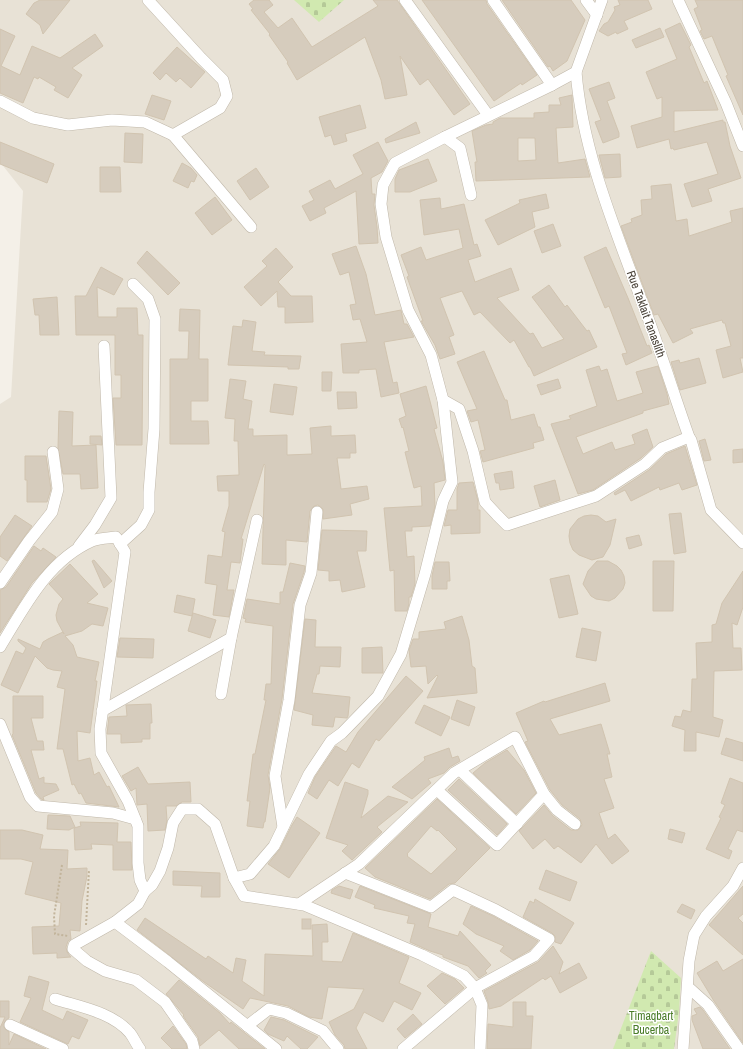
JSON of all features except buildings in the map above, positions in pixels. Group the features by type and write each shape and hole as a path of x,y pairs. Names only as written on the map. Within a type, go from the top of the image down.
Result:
{"street":[{"path":"148,0 223,80 227,96 220,108 173,136"},
{"path":"405,0 488,115"},
{"path":"493,0 552,85"},
{"path":"586,0 597,15"},
{"path":"234,878 250,874 274,846 309,774 331,741 342,733 378,696 401,654 425,574 443,501 452,482 443,400 431,355 408,310 386,237 381,204 383,185 394,163 576,72 602,0"},
{"path":"678,0 726,103 743,146"},
{"name":"Rue Taklait Tanaslith","path":"576,72 583,122 598,176 619,242 646,312 688,437 691,440 711,510 743,543"},
{"path":"0,101 33,118 68,125 112,120 145,122 173,136 251,227"},
{"path":"445,137 460,148 471,195"},
{"path":"120,544 141,525 149,510 154,429 155,319 148,298 133,284"},
{"path":"75,551 95,525 111,498 104,346"},
{"path":"443,400 459,409 473,452 485,502 496,515 508,525 596,496 645,464 662,448 688,437"},
{"path":"0,582 52,512 58,489 53,452"},
{"path":"283,827 276,776 289,700 300,605 311,573 317,512"},
{"path":"221,694 231,638 257,520"},
{"path":"0,647 38,587 64,558 93,541 116,537 125,552 102,711 100,729 101,753 128,801 138,826 139,874 144,891"},
{"path":"102,711 231,638"},
{"path":"0,724 30,797 38,806 113,813 135,819"},
{"path":"299,904 359,864 454,773 515,737 544,794 557,810 575,824"},
{"path":"460,770 517,824"},
{"path":"437,790 497,845 544,794"},
{"path":"194,1049 192,1041 165,1002 136,980 105,970 87,961 73,949 74,945 115,922 138,904 144,891 152,885 160,871 168,848 173,823 182,809 198,809 215,824 234,878 244,896 304,905 422,955 464,976 475,988 482,1006 480,1049"},
{"path":"683,1049 690,961 694,935 706,916 733,886 743,868"},
{"path":"345,873 431,907 453,890 496,910 549,940 534,956 475,988 403,1049"},
{"path":"115,922 168,962 276,1049"},
{"path":"688,987 708,1004 738,1049"},
{"path":"54,999 113,1019 130,1033 140,1049"},
{"path":"247,1026 269,1009 286,1013 323,1031 338,1049"},
{"path":"10,1025 63,1049"}],"path":[{"path":"62,865 54,916 56,934 85,940 89,870"}],"shaded area":[{"path":"0,0 743,0 743,1049 0,1049 0,404 11,397 23,191 0,162"}],"green space":[{"path":"294,0 344,0 319,22"},
{"name":"Timaqbart Bucerba","path":"651,951 681,978 679,1012 674,1049 613,1049"}]}
